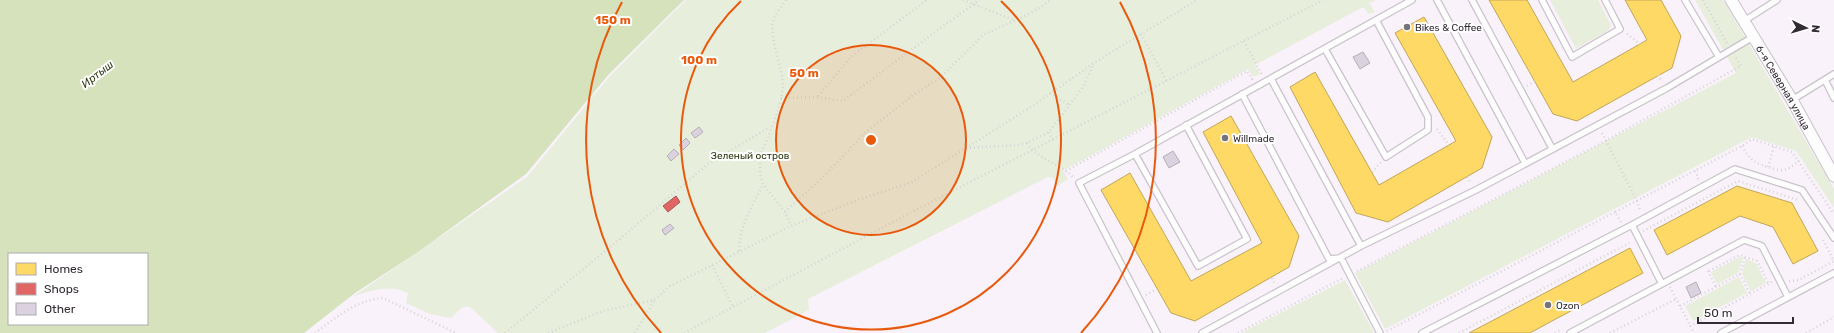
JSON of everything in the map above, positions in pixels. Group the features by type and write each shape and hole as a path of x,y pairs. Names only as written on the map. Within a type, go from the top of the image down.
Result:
{"street":[{"name":"6-я Северная улица","path":"1731,0 1792,100 1834,176"}],"lane":[{"path":"1157,333 1079,183 1135,154 1412,0"},
{"path":"1437,0 1525,163"},
{"path":"1472,0 1552,148"},
{"path":"1542,0 1572,57 1620,29 1605,0"},
{"path":"1685,0 1719,57"},
{"path":"1744,21 1777,0"},
{"path":"1325,49 1386,157 1428,130 1428,117 1376,20"},
{"path":"1202,333 1361,246 1476,190 1552,148 1667,88 1753,37"},
{"path":"1792,100 1834,74"},
{"path":"1271,79 1361,246"},
{"path":"1824,80 1834,98"},
{"path":"1242,94 1329,259 1341,258"},
{"path":"1135,154 1198,266 1247,239 1186,125"},
{"path":"1422,333 1632,225 1735,169 1802,190 1834,238"},
{"path":"1632,225 1662,284"},
{"path":"1570,333 1744,240 1762,246 1788,297"},
{"path":"1341,258 1382,332"},
{"path":"1721,333 1834,273"}],"path":[{"path":"786,0 774,18 773,23 774,37 783,79 781,98 760,156 760,173 763,184 784,212 791,226"},
{"path":"818,96 851,57 927,0"},
{"path":"963,0 1014,20"},
{"path":"781,98 818,96 843,102 980,0"},
{"path":"784,212 824,176 865,132 912,96 941,78 983,35 1051,0"},
{"path":"634,333 654,300 670,286 791,226 858,200 912,182 1094,63 1197,0"},
{"path":"684,333 1032,150 1167,82 1323,0"},
{"path":"1238,333 1607,140 1740,66 1703,0"},
{"path":"1620,29 1640,44"},
{"path":"1141,34 1167,82"},
{"path":"1027,143 1032,150 1066,171 1247,71 1252,79 1260,75 1244,41"},
{"path":"966,148 1019,145 1027,143 1049,132 1083,87 1094,63"},
{"path":"1050,93 1069,105"},
{"path":"1428,117 1449,145"},
{"path":"1597,125 1607,140 1637,201 1640,208 1639,213"},
{"path":"505,333 615,243 708,164 770,127"},
{"path":"1049,132 1054,140"},
{"path":"1382,332 1696,171 1752,139 1792,152 1834,214"},
{"path":"1742,146 1747,156 1754,162 1781,171 1790,168 1799,161"},
{"path":"1768,167 1774,146"},
{"path":"1372,172 1386,157"},
{"path":"1696,171 1698,177 1697,182"},
{"path":"1646,237 1642,231 1738,182 1802,201"},
{"path":"739,251 744,222 763,184"},
{"path":"1615,212 1620,222 1624,221"},
{"path":"1459,333 1632,241 1636,248"},
{"path":"1709,272 1740,255 1757,261 1769,284"},
{"path":"1745,257 1740,274 1750,294"},
{"path":"1799,280 1834,261"},
{"path":"712,265 733,307"},
{"path":"1707,268 1716,287"},
{"path":"1680,306 1740,274"},
{"path":"1690,326 1772,282"},
{"path":"1670,288 1694,333"},
{"path":"1140,298 1157,289"},
{"path":"316,333 335,318 370,299 383,298 456,333"},
{"path":"1610,333 1676,299"},
{"path":"548,333 603,311 654,300"},
{"path":"1806,333 1834,317"}],"green space":[{"name":"Зеленый остров","path":"686,0 1376,0 1369,3 1375,12 1369,14 1363,7 1255,65 1260,74 1253,77 1248,69 1063,171 1068,179 1057,186 1053,178 1048,177 808,299 809,310 765,333 498,333 470,307 463,307 451,318 430,314 406,303 408,293 402,290 388,288 354,296 527,177 609,77"},
{"path":"1550,0 1598,0 1611,25 1608,31 1576,49"},
{"path":"1695,0 1723,0 1834,189 1834,208 1796,151 1752,137 1385,329 1355,273 1736,73"},
{"path":"1740,257 1743,258 1738,273 1717,284 1711,272"},
{"path":"1746,259 1756,263 1766,283 1751,291 1742,274"},
{"path":"1739,277 1747,293 1693,321 1685,306"},
{"path":"1345,280 1374,333 1241,333"}],"water":[{"name":"Иртыш","path":"0,0 684,0 609,74 526,174 418,252 355,293 304,333 0,333"}],"building: Homes":[{"path":"1489,0 1527,0 1573,82 1647,40 1625,0 1661,0 1681,36 1672,68 1577,121 1553,114"},
{"path":"1424,17 1492,137 1482,168 1388,222 1356,213 1290,87 1315,72 1379,185 1456,141 1395,33"},
{"path":"1231,116 1299,236 1289,267 1195,321 1171,313 1101,190 1130,173 1191,281 1262,243 1203,132"},
{"path":"1737,186 1792,203 1818,251 1793,264 1773,227 1740,216 1667,255 1654,230"},
{"path":"1630,248 1643,273 1530,333 1469,333"}],"building: Shops":[{"path":"676,196 680,202 668,212 663,206"}],"building: Other":[{"path":"1363,52 1370,63 1360,69 1353,57"},
{"path":"699,127 703,132 695,138 691,133"},
{"path":"686,138 690,143 683,150 679,145"},
{"path":"674,149 679,154 671,161 667,156"},
{"path":"1173,151 1180,162 1169,168 1163,157"},
{"path":"670,224 674,228 665,235 662,230"},
{"path":"1696,282 1701,293 1691,298 1686,287"}],"place":[{"name":"Bikes & Coffee","path":"1407,27"},
{"name":"Willmade","path":"1225,138"},
{"name":"Ozon","path":"1548,305"}]}
